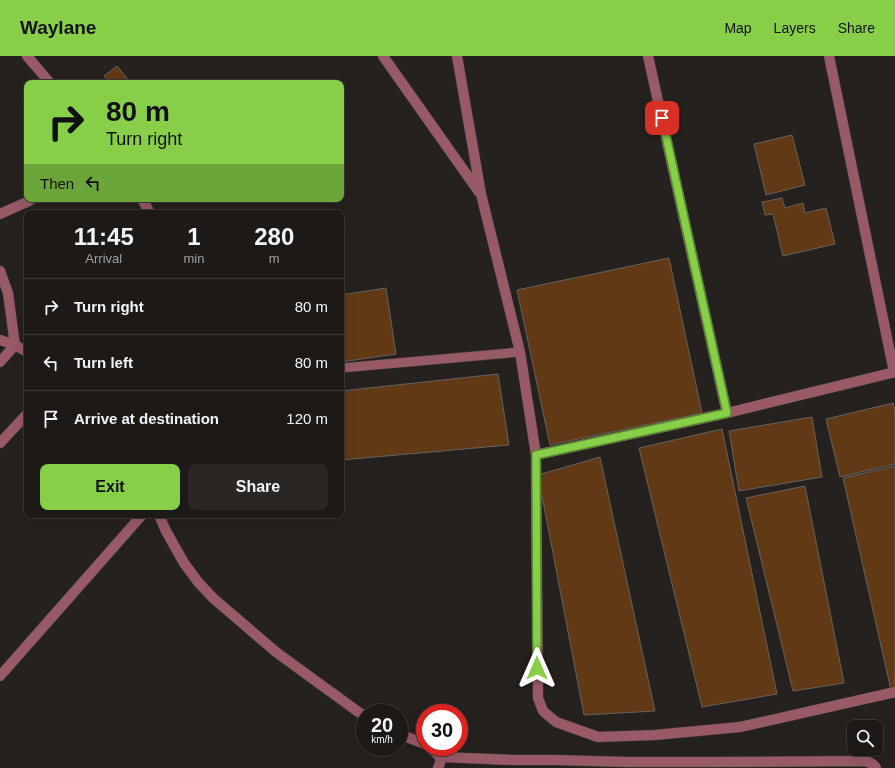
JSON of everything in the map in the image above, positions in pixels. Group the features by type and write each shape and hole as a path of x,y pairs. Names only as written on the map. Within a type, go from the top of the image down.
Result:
{"street":[{"path":"27,56 47,80"},
{"path":"383,56 480,194"},
{"path":"457,56 480,194 520,352 536,455 538,698 543,711 556,722 598,737 655,735 740,727 895,692"},
{"path":"648,56 727,413"},
{"path":"536,455 727,413 894,372 829,56"},
{"path":"0,214 27,202"},
{"path":"0,270 8,293 15,345 0,362"},
{"path":"0,340 15,345 24,350"},
{"path":"0,443 24,417"},
{"path":"0,676 139,518"},
{"path":"160,518 184,563 198,582 214,598 276,652 356,710"},
{"path":"438,768 440,757 628,762 864,761 870,762 875,765 876,768"}],"lane":[{"path":"344,368 520,352"}],"building":[{"path":"117,66 129,80 107,80 104,76"},
{"path":"792,135 805,185 766,195 754,144"},
{"path":"782,198 785,208 803,203 805,213 826,208 835,244 783,256 773,214 765,215 762,202"},
{"path":"669,258 702,413 550,445 517,290"},
{"path":"386,288 396,354 344,362 344,295"},
{"path":"498,374 509,445 344,460 344,391"},
{"path":"893,403 895,411 895,464 840,477 826,419"},
{"path":"812,417 822,477 739,491 729,431"},
{"path":"722,429 777,694 702,707 639,448"},
{"path":"600,457 655,711 584,715 538,475"},
{"path":"895,466 895,689 891,690 843,478"},
{"path":"805,486 844,683 793,691 746,498"}],"route":[{"path":"537,668 536,455 727,413 662,118"}]}
